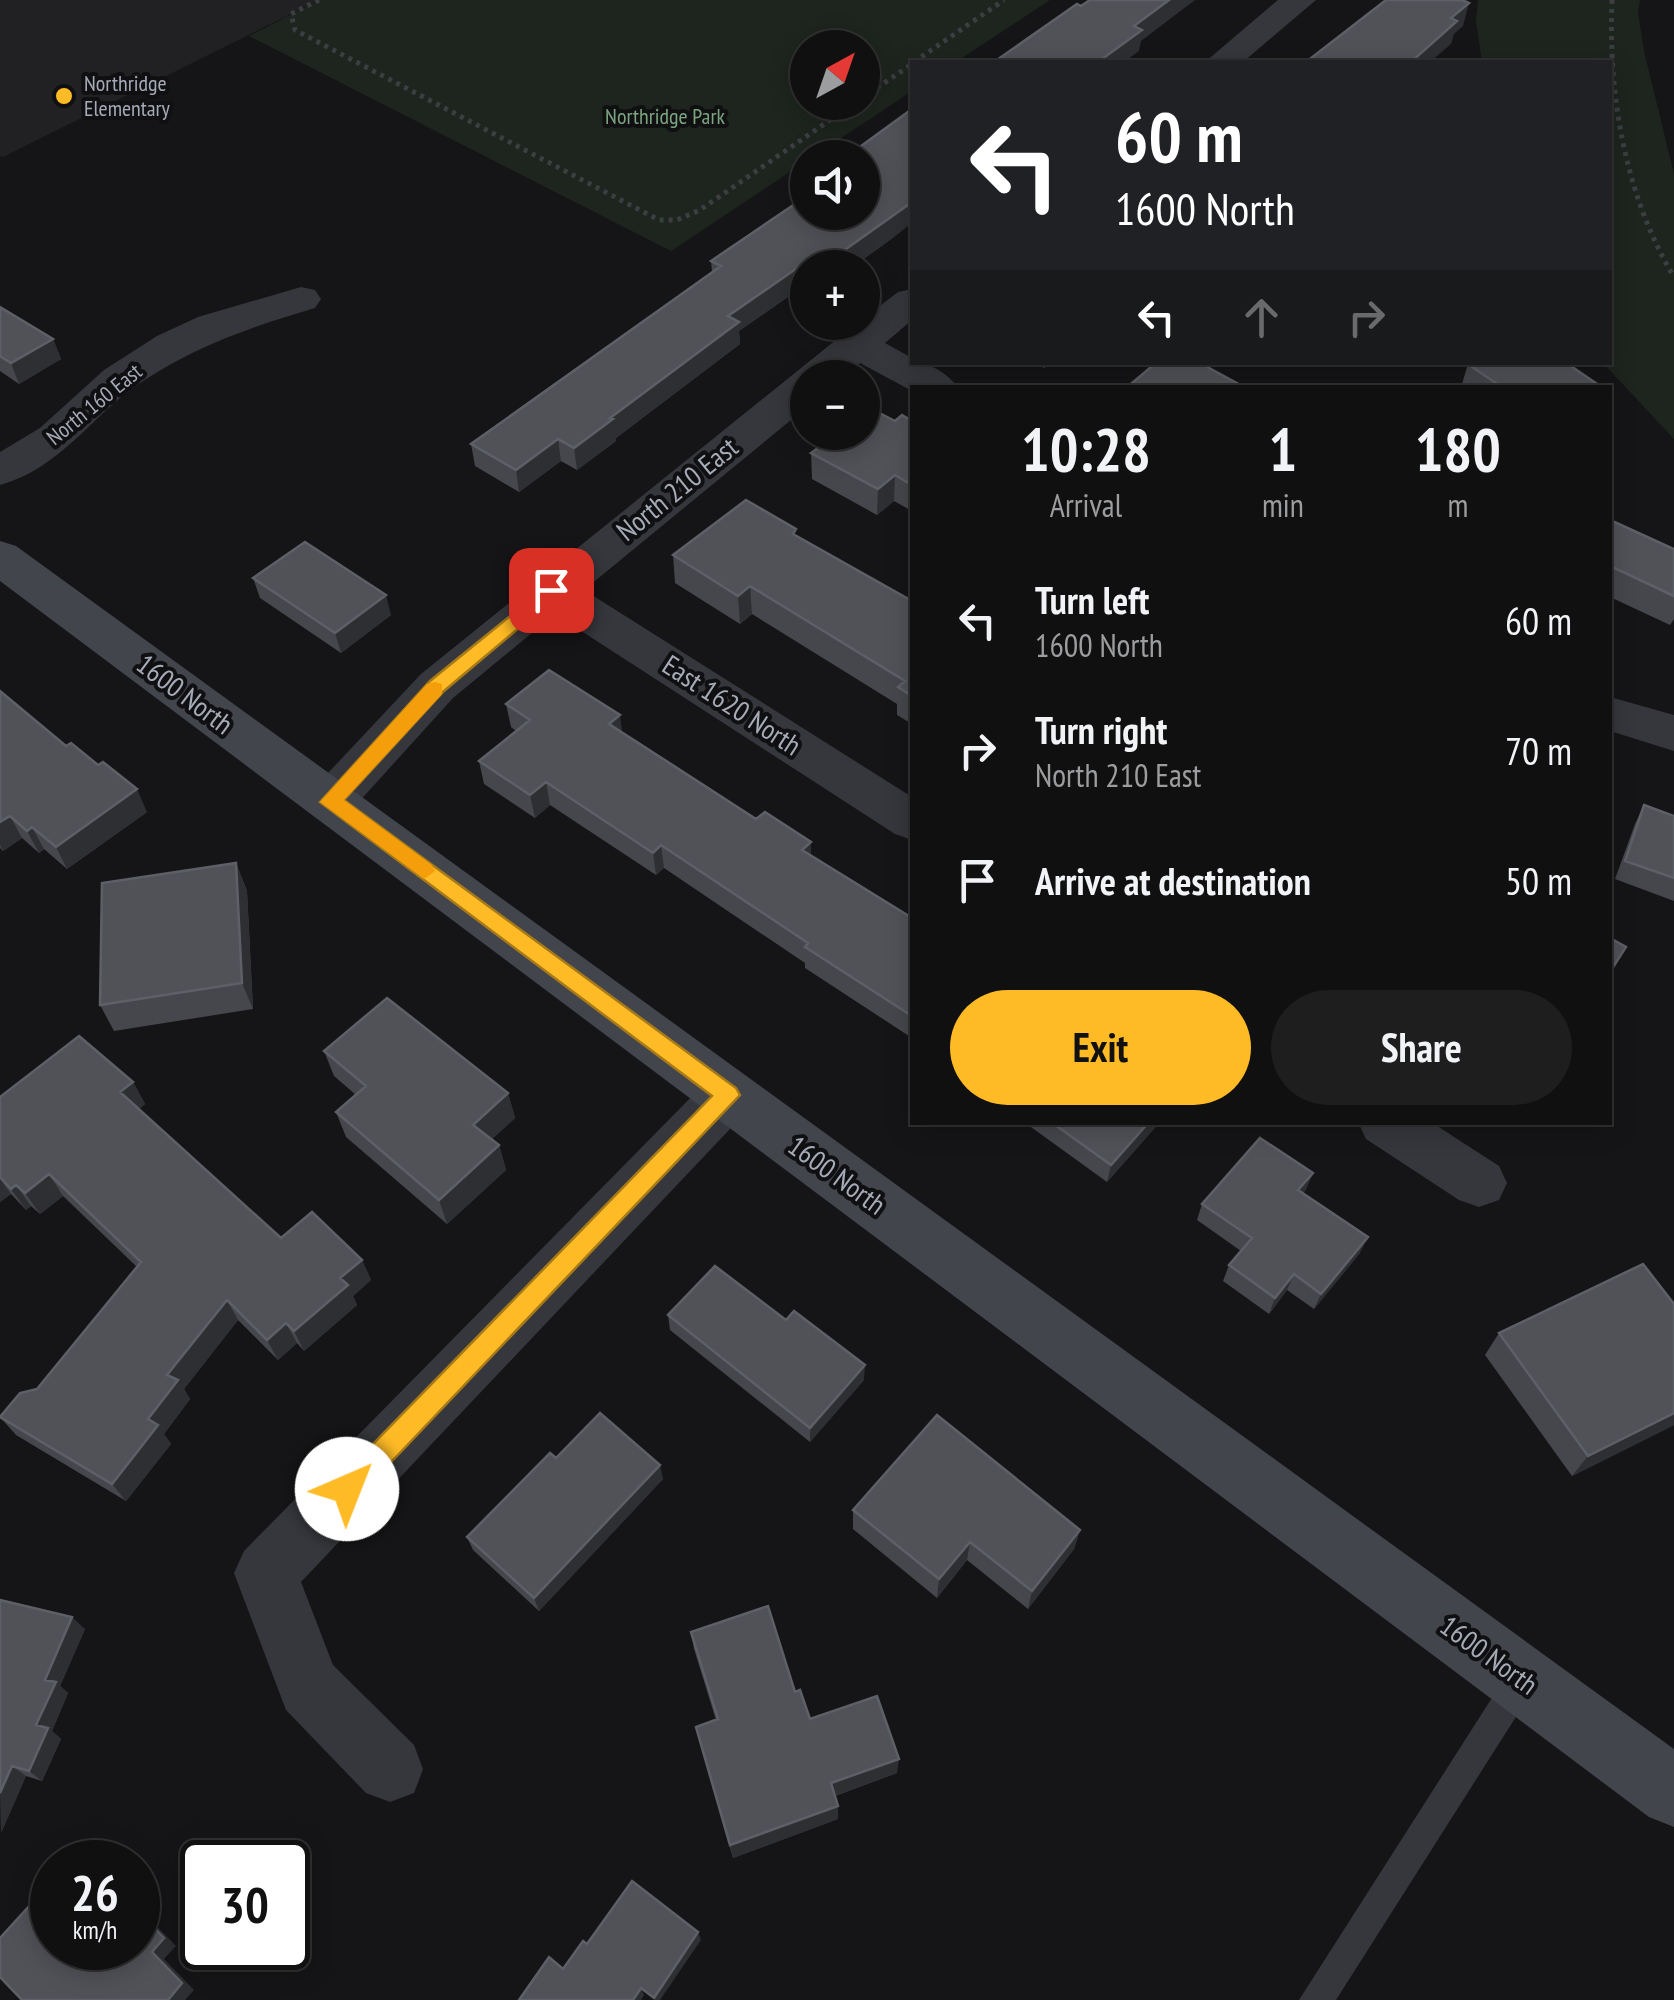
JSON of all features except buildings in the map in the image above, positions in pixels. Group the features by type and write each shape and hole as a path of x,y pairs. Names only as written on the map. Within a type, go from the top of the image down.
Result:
{"main road":[{"name":"1600 North","path":"0,557 1674,1792"}],"street":[{"path":"1224,60 1299,0"},
{"name":"North 160 East","path":"0,471 55,438 118,379 170,344 212,326 301,300"},
{"path":"837,360 910,303"},
{"path":"856,344 932,385"},
{"name":"North 210 East","path":"330,802 437,686 790,398"},
{"name":"East 1620 North","path":"551,590 910,819"},
{"path":"1612,715 1674,734"},
{"path":"390,1769 308,1687 266,1573 728,1095"},
{"path":"1390,1125 1479,1182"}],"lane":[{"path":"1316,2000 1522,1680"}],"path":[{"path":"319,0 291,14 295,30 659,220 678,220 700,210 830,120"},
{"path":"917,60 1004,0"},
{"path":"1612,0 1611,49 1629,166 1656,254 1674,277"},
{"path":"880,86 910,65"}],"shaded area":[{"name":"Northridge Elementary","path":"0,0 319,0 3,157"}],"green space":[{"name":"Northridge Park","path":"319,0 1050,0 959,60 910,60 910,92 880,112 880,30 790,30 790,120 868,120 838,140 790,140 790,172 671,251 249,36"},
{"path":"1478,0 1640,0 1644,51 1674,174 1674,439 1605,365 1612,365 1612,60 1482,60 1476,21"}],"slow traffic":[{"path":"424,871 330,802 435,689"}],"place":[{"name":"Northridge Elementary","path":"64,96"}],"route":[{"path":"347,1489 728,1095 330,802 437,686 551,590"}]}
